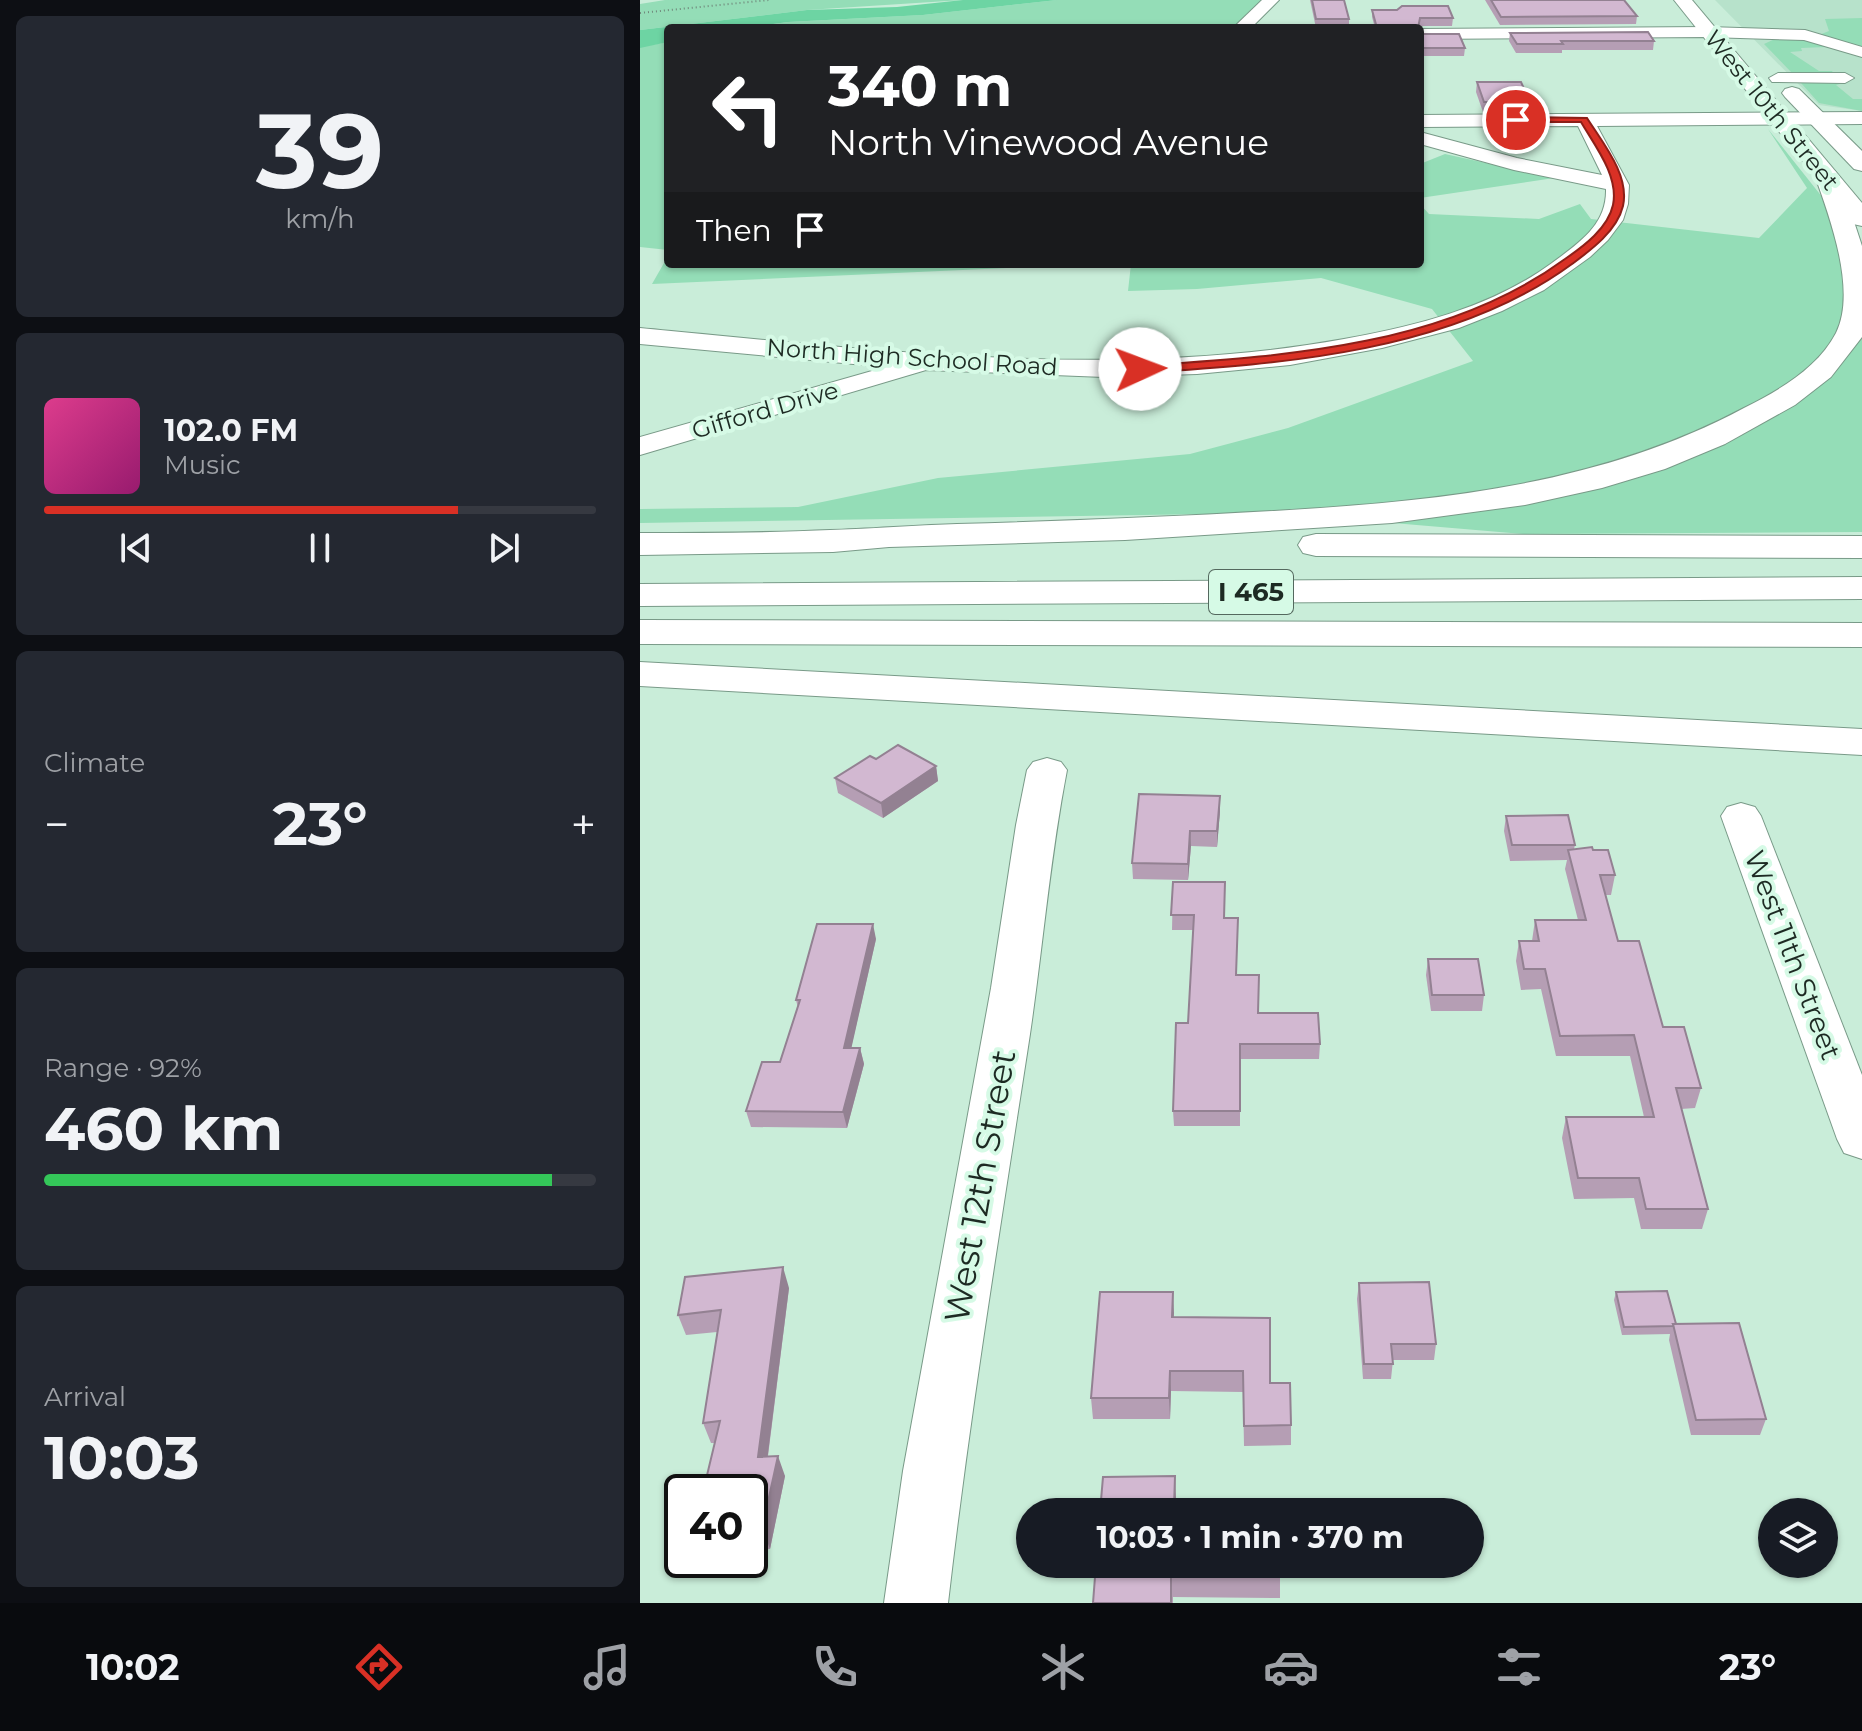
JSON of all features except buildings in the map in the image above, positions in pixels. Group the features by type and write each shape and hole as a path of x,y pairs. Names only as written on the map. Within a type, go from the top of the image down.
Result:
{"main road":[{"name":"West 10th Street","path":"1683,0 1708,32 1796,118 1862,164"},
{"name":"West 10th Street","path":"1714,7 1766,65 1827,176 1862,219"},
{"path":"640,544 836,541 886,536 1187,527 1384,514 1493,500 1609,475 1694,447 1790,395 1815,376 1846,338 1857,310 1859,282 1856,256 1827,176"},
{"path":"836,541 882,545 1862,547"},
{"name":"I 465","path":"640,595 1862,588"},
{"name":"I 465","path":"640,632 1862,635"},
{"path":"640,674 1862,742"}],"street":[{"path":"1245,24 1271,0"},
{"path":"1424,34 1708,32 1805,35 1819,30 1819,24 1811,17"},
{"path":"1805,35 1861,58"},
{"path":"1766,65 1845,78"},
{"path":"1424,121 1862,118"},
{"path":"1424,139 1508,163 1618,185 1613,170 1584,119"},
{"name":"North High School Road","path":"640,336 1054,369 1177,368 1307,355 1421,331 1510,299 1587,248 1612,221 1618,204 1618,185"},
{"name":"Gifford Drive","path":"640,446 937,361"},
{"name":"West 12th Street","path":"916,1603 933,1471 969,1244 1010,1018 1036,825 1047,770"},
{"name":"West 11th Street","path":"1741,816 1862,1139"}],"path":[{"path":"640,13 769,0"}],"shaded area":[{"path":"665,0 963,0 807,10 690,24 664,24 664,27 640,30 640,4"},
{"path":"963,0 1057,0 923,15 773,24 690,24 807,10 897,7"},
{"path":"1057,0 1273,0 1241,24 773,24 923,15"},
{"path":"1715,0 1862,0 1862,111 1819,105"},
{"path":"1862,18 1862,49 1819,35 1829,31 1825,19"},
{"path":"664,27 664,43 640,48 640,30"},
{"path":"1777,38 1807,40 1858,55 1826,47 1801,48 1802,51 1790,52 1819,71 1832,71 1834,74 1792,73 1764,44"},
{"path":"664,43 664,250 640,247 640,47"},
{"path":"1801,83 1843,83 1836,85 1853,99 1862,99 1862,111 1819,103"},
{"path":"1768,129 1862,247 1862,532 1523,534 1275,513 640,523 640,509 798,507 938,478 1190,454 1288,428 1473,361 1432,309 1321,278 1197,289 1128,291 1131,268 1424,268 1424,208 1429,214 1539,219 1580,204 1591,219 1759,238 1807,188"},
{"path":"1445,154 1554,178 1424,197 1424,162"},
{"path":"664,263 664,268 1009,268 652,284"}],"route":[{"path":"1140,369 1249,362 1361,345 1448,323 1510,299 1540,282 1587,248 1612,221 1618,204 1618,185 1613,170 1584,119 1516,120"}]}
